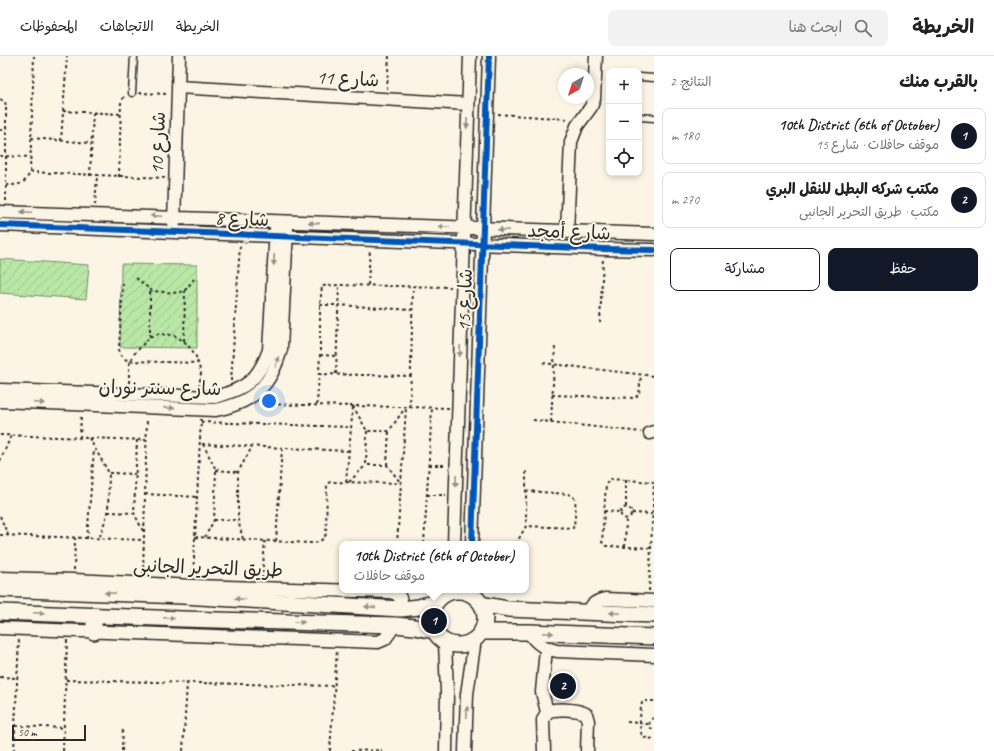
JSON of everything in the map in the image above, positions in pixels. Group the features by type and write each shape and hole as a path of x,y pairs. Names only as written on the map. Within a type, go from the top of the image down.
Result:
{"street":[{"name":"شارع 10","path":"173,232 179,56"},
{"name":"شارع 15","path":"454,541 470,56"},
{"name":"شارع 15","path":"472,541 489,56"},
{"path":"567,232 571,142 574,132 591,107 594,99 596,56"},
{"name":"شارع 11","path":"178,90 468,104"},
{"name":"شارع 8","path":"3,212 483,229"},
{"name":"شارع سنتر نوران","path":"0,390 215,397 230,393 244,386 256,376 264,364 269,350 282,221"},
{"name":"شارع 8","path":"0,225 482,244"},
{"name":"شارع أمجد","path":"483,229 654,234"},
{"name":"شارع سنتر نوران","path":"0,401 148,407 201,416 215,410 229,408 241,403 256,394 268,381 276,366 281,350 281,236"},
{"name":"شارع أمجد","path":"482,244 654,250"},
{"name":"طريق التحرير الجانبى","path":"0,578 143,583 170,590 193,586 339,591"},
{"path":"0,589 170,590 401,609 419,607 436,602"},
{"name":"طريق التحرير الجانبى","path":"395,593 400,596 402,601 401,609"},
{"path":"447,593 436,602 433,607 431,619 434,631 445,642 455,645 466,644 478,636 528,632 654,637"},
{"path":"475,596 508,609 654,615"},
{"path":"465,751 467,694 478,636 485,618 475,596"},
{"path":"588,612 598,601 605,599 651,601"},
{"path":"0,612 395,625 434,631"},
{"path":"94,615 94,632"},
{"path":"0,628 378,642 384,639 395,625"},
{"path":"528,632 538,645 546,649 557,651 654,655"},
{"path":"445,642 447,693 446,751"},
{"path":"546,649 542,692 547,712"},
{"path":"544,751 542,720 547,712 554,710 579,711 586,714 588,721 587,751"}],"lane":[{"path":"132,93 134,56"},
{"path":"642,78 654,78"},
{"path":"642,117 654,118"}],"path":[{"path":"6,185 22,184 27,179 30,172 34,56"},
{"path":"61,140 67,56"},
{"path":"387,99 389,56"},
{"path":"119,177 121,102 123,98 127,94 132,93 178,90"},
{"path":"0,100 5,102 6,106 6,185 3,212"},
{"path":"63,111 121,114"},
{"path":"90,176 93,113"},
{"path":"486,113 581,120"},
{"path":"0,130 6,130"},
{"path":"31,138 91,143"},
{"path":"0,156 31,157"},
{"path":"30,172 90,176 175,178"},
{"path":"94,215 97,176"},
{"path":"230,393 241,234"},
{"path":"368,285 370,240"},
{"path":"600,323 604,249"},
{"path":"136,278 154,292 178,293 185,290 194,279"},
{"path":"123,282 119,354 124,359 130,361 198,363"},
{"path":"336,374 339,285"},
{"path":"317,405 320,355 320,305 322,286 368,285 462,287"},
{"path":"410,407 413,286"},
{"path":"150,290 150,337"},
{"path":"184,341 185,290"},
{"path":"320,305 413,310"},
{"path":"128,395 130,361 134,354 150,337 158,334 179,337 195,354 201,372 198,397"},
{"path":"551,422 555,347"},
{"path":"320,355 337,356"},
{"path":"543,363 654,376"},
{"path":"319,374 411,376"},
{"path":"552,395 634,398 639,394 641,375"},
{"path":"241,403 458,409"},
{"path":"80,438 81,404"},
{"path":"348,482 353,406"},
{"path":"353,406 367,431 366,465"},
{"path":"143,583 148,407"},
{"path":"401,483 387,465 389,431 406,407"},
{"path":"397,541 406,407"},
{"path":"424,541 432,408"},
{"path":"193,586 201,416 351,427"},
{"path":"532,420 652,432"},
{"path":"367,431 389,431"},
{"path":"0,435 147,440"},
{"path":"0,461 11,436"},
{"path":"88,438 109,473 108,512 99,539"},
{"path":"137,440 134,513 144,532"},
{"path":"200,440 216,470 214,520 205,537"},
{"path":"202,444 349,451"},
{"path":"243,539 238,520 238,472 252,446"},
{"path":"276,541 282,448"},
{"path":"87,538 94,449"},
{"path":"348,482 366,465 387,465"},
{"path":"429,465 457,466"},
{"path":"216,470 238,472"},
{"path":"518,541 526,526 526,470"},
{"path":"109,473 135,474"},
{"path":"650,548 604,544 602,542 606,484 610,479 654,483 650,548 651,601"},
{"path":"626,480 626,507"},
{"path":"195,537 308,543 317,542 323,540 326,534 327,484 330,482 401,483"},
{"path":"526,491 568,494 573,496 575,501 575,523 573,528 526,526"},
{"path":"145,494 197,497"},
{"path":"427,495 456,496"},
{"path":"621,512 621,509 626,507"},
{"path":"626,507 629,508 632,513"},
{"path":"604,511 621,512"},
{"path":"108,512 134,513"},
{"path":"621,512 623,517 626,518"},
{"path":"632,513 652,514"},
{"path":"626,518 629,518 632,513"},
{"path":"0,516 8,536"},
{"path":"625,546 626,518"},
{"path":"214,520 238,520"},
{"path":"0,535 144,540"},
{"path":"74,580 75,538"},
{"path":"261,588 265,541"},
{"path":"14,751 19,629"},
{"path":"63,751 68,631"},
{"path":"330,751 338,641"},
{"path":"0,678 17,678"},
{"path":"66,680 335,686"},
{"path":"183,751 187,683"},
{"path":"654,701 644,701 642,703 640,723 640,730 644,738 654,739"},
{"path":"649,724 651,719 654,718"},
{"path":"627,722 649,724 654,730"},
{"path":"16,726 64,728"},
{"path":"122,751 123,727"},
{"path":"351,751 382,750"}],"green space":[{"path":"0,259 89,265 86,299 0,293"},
{"path":"121,264 197,265 197,348 120,347"}],"cycle path":[{"path":"472,541 489,56"},
{"path":"0,225 654,250"}],"place":[{"name":"10th District (6th of October)","path":"434,621"},
{"name":"مكتب شركه البطل للنقل البري","path":"563,686"}]}
